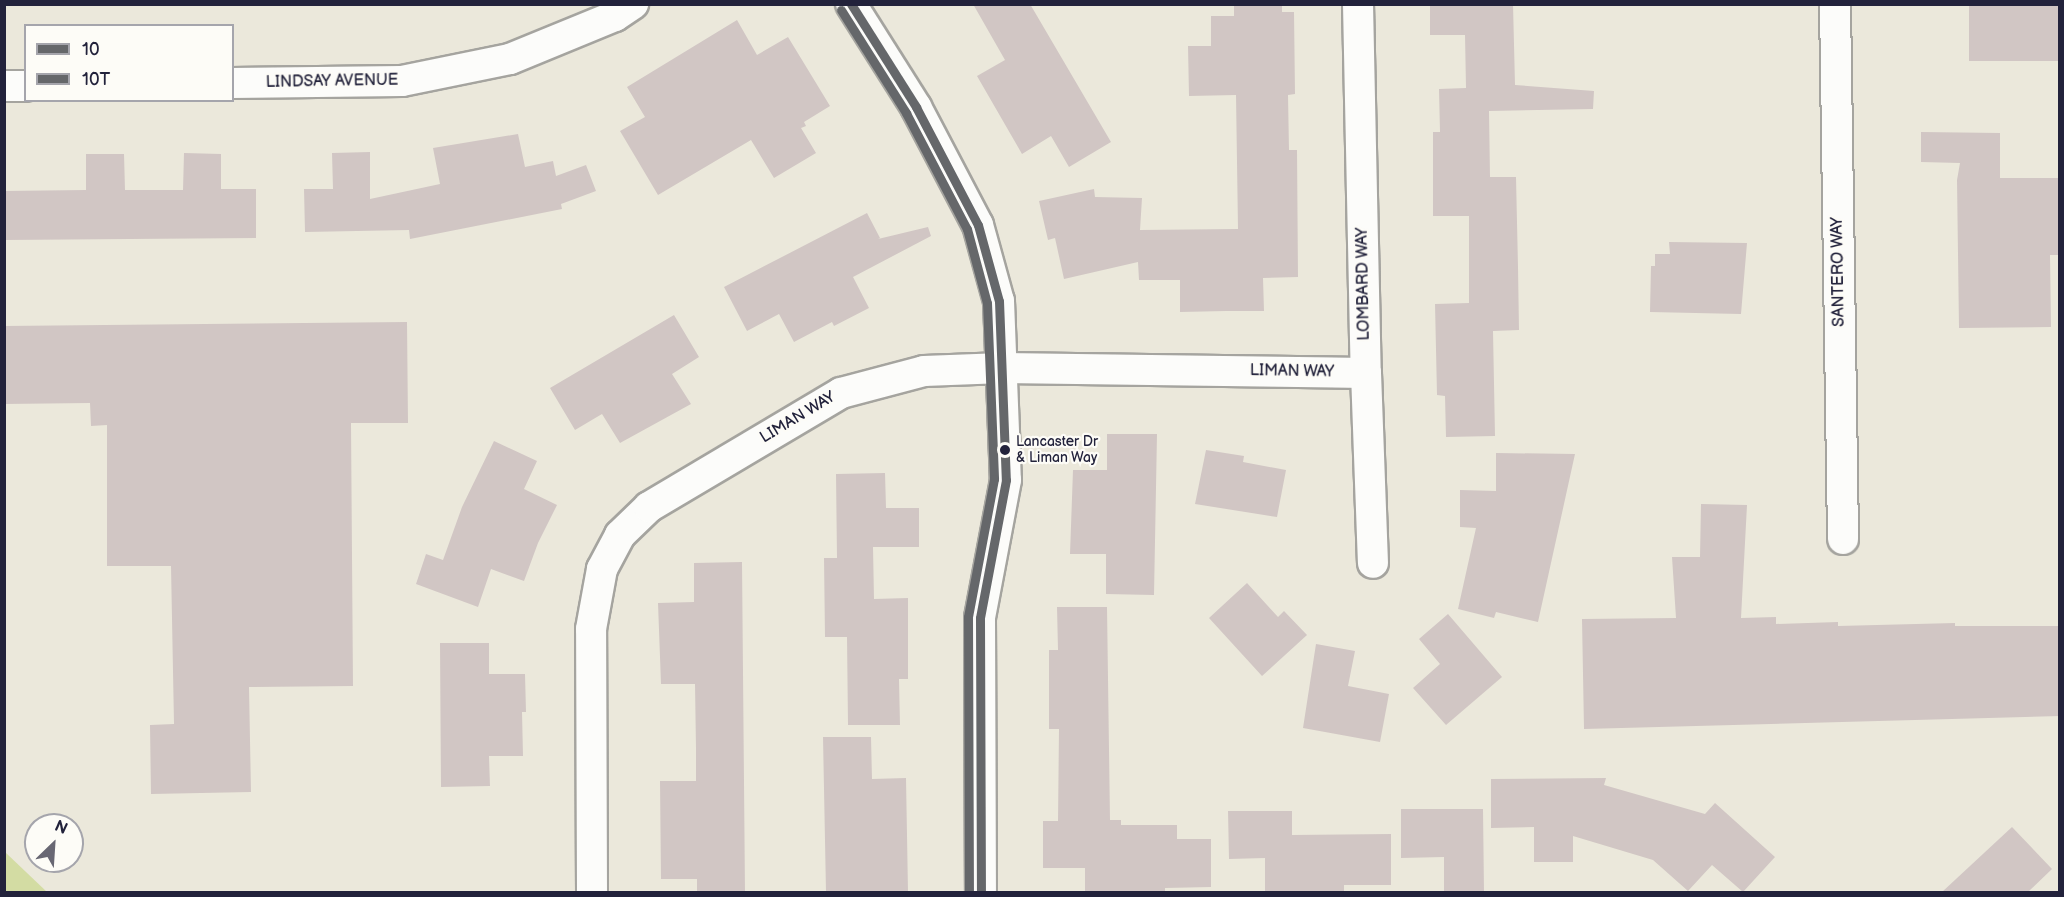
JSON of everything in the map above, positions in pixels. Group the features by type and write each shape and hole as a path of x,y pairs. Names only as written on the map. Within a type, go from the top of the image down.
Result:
{"street":[{"name":"LINDSAY AVENUE","path":"234,83 402,81 510,59 615,16 633,4"},
{"path":"851,4 916,107 978,225 999,301 1006,480 980,618 981,892"},
{"name":"LOMBARD WAY","path":"1358,4 1366,373 1373,562"},
{"name":"SANTERO WAY","path":"1835,4 1843,539"},
{"path":"4,86 24,86"},
{"name":"LIMAN WAY","path":"592,892 591,629 602,569 620,535 648,507 842,393 924,371 1003,368 1366,373"}],"green space":[{"path":"4,852 47,892 5,892"}],"building":[{"path":"973,4 1030,4 1111,142 1069,167 1051,136 1022,154 977,76 1005,60"},
{"path":"1234,4 1282,4 1282,12 1294,12 1295,94 1288,95 1289,150 1297,150 1298,277 1263,278 1264,311 1180,312 1180,280 1139,280 1138,262 1064,279 1055,238 1048,240 1039,201 1094,189 1095,197 1142,198 1140,230 1238,229 1236,95 1189,96 1188,46 1211,46 1211,16 1234,16"},
{"path":"1430,4 1513,4 1515,85 1594,91 1593,109 1489,111 1490,177 1516,177 1518,267 1519,330 1493,331 1495,436 1446,437 1445,396 1437,395 1435,304 1469,303 1469,216 1433,216 1433,132 1440,132 1439,89 1466,88 1465,35 1430,35"},
{"path":"1969,4 2060,4 2060,61 1969,61"},
{"path":"737,20 757,55 788,37 830,106 804,122 806,126 801,128 816,153 774,178 751,140 658,195 620,131 645,117 627,87"},
{"path":"1921,132 2000,133 2000,178 2060,178 2060,255 2050,255 2051,327 1959,328 1957,180 1960,163 1921,162"},
{"path":"518,134 525,167 553,161 556,176 586,165 596,191 561,204 562,209 410,239 409,230 305,232 304,189 333,189 332,153 370,152 370,199 440,184 433,148"},
{"path":"184,153 221,154 221,189 256,189 256,238 4,240 4,191 86,190 86,154 124,154 125,190 183,190"},
{"path":"867,213 880,238 878,239 928,227 931,236 853,277 869,308 834,326 832,322 794,342 779,314 747,331 724,287"},
{"path":"1669,242 1747,243 1741,314 1650,312 1651,266 1655,266 1655,254 1670,254"},
{"path":"674,315 699,357 672,374 691,404 620,443 602,414 575,430 550,388"},
{"path":"407,322 408,423 351,423 353,686 249,687 251,792 151,794 150,725 174,724 171,566 107,566 107,425 91,426 90,403 4,404 4,326"},
{"path":"1107,434 1157,434 1154,595 1106,594 1106,554 1070,554 1073,470 1107,470"},
{"path":"494,441 537,461 524,489 557,505 538,543 524,581 491,569 478,607 416,584 426,554 443,560 462,507"},
{"path":"1206,450 1244,456 1243,462 1286,470 1277,517 1195,504"},
{"path":"1496,453 1575,454 1538,622 1496,612 1494,618 1458,609 1476,528 1460,527 1460,490 1496,491"},
{"path":"885,473 886,508 919,508 919,547 873,547 874,599 908,598 908,679 899,679 900,725 848,725 847,637 825,637 824,558 837,558 836,474"},
{"path":"1701,504 1747,505 1741,618 1776,617 1776,624 1838,622 1838,626 1955,623 1955,626 2060,626 2060,716 1584,729 1582,619 1676,618 1672,557 1700,557"},
{"path":"742,562 745,892 697,892 697,879 661,879 660,781 696,781 696,749 695,684 661,684 658,603 694,602 694,563"},
{"path":"1247,583 1278,617 1284,611 1307,635 1262,676 1209,618"},
{"path":"1057,607 1107,607 1110,820 1121,820 1121,825 1177,825 1177,839 1211,839 1211,887 1165,888 1165,892 1085,892 1085,868 1043,868 1043,821 1058,821 1059,729 1049,729 1049,650 1058,650"},
{"path":"1448,614 1502,677 1446,725 1413,688 1440,664 1419,639"},
{"path":"440,643 489,643 489,674 525,674 526,712 522,712 523,756 489,756 490,786 441,787"},
{"path":"1316,644 1355,651 1348,686 1389,694 1380,742 1303,728"},
{"path":"823,737 871,737 872,779 906,778 908,892 826,892"},
{"path":"1606,778 1604,785 1705,814 1715,803 1775,857 1743,892 1712,865 1688,891 1653,860 1573,836 1573,862 1534,862 1534,827 1491,828 1491,779"},
{"path":"1401,809 1483,809 1484,892 1444,892 1444,857 1401,858"},
{"path":"1228,811 1292,811 1292,835 1391,834 1391,885 1344,885 1344,892 1265,892 1265,858 1229,859"},
{"path":"2012,827 2052,869 2028,892 1942,892"}],"transit line":[{"name":"10","path":"851,4 916,107 978,225 999,301 1006,480 980,618 981,892"},
{"name":"10T","path":"841,10 906,113 967,229 987,303 994,479 968,617 969,892"}],"place":[{"name":"Lancaster Dr & Liman Way","path":"1005,450"}]}
